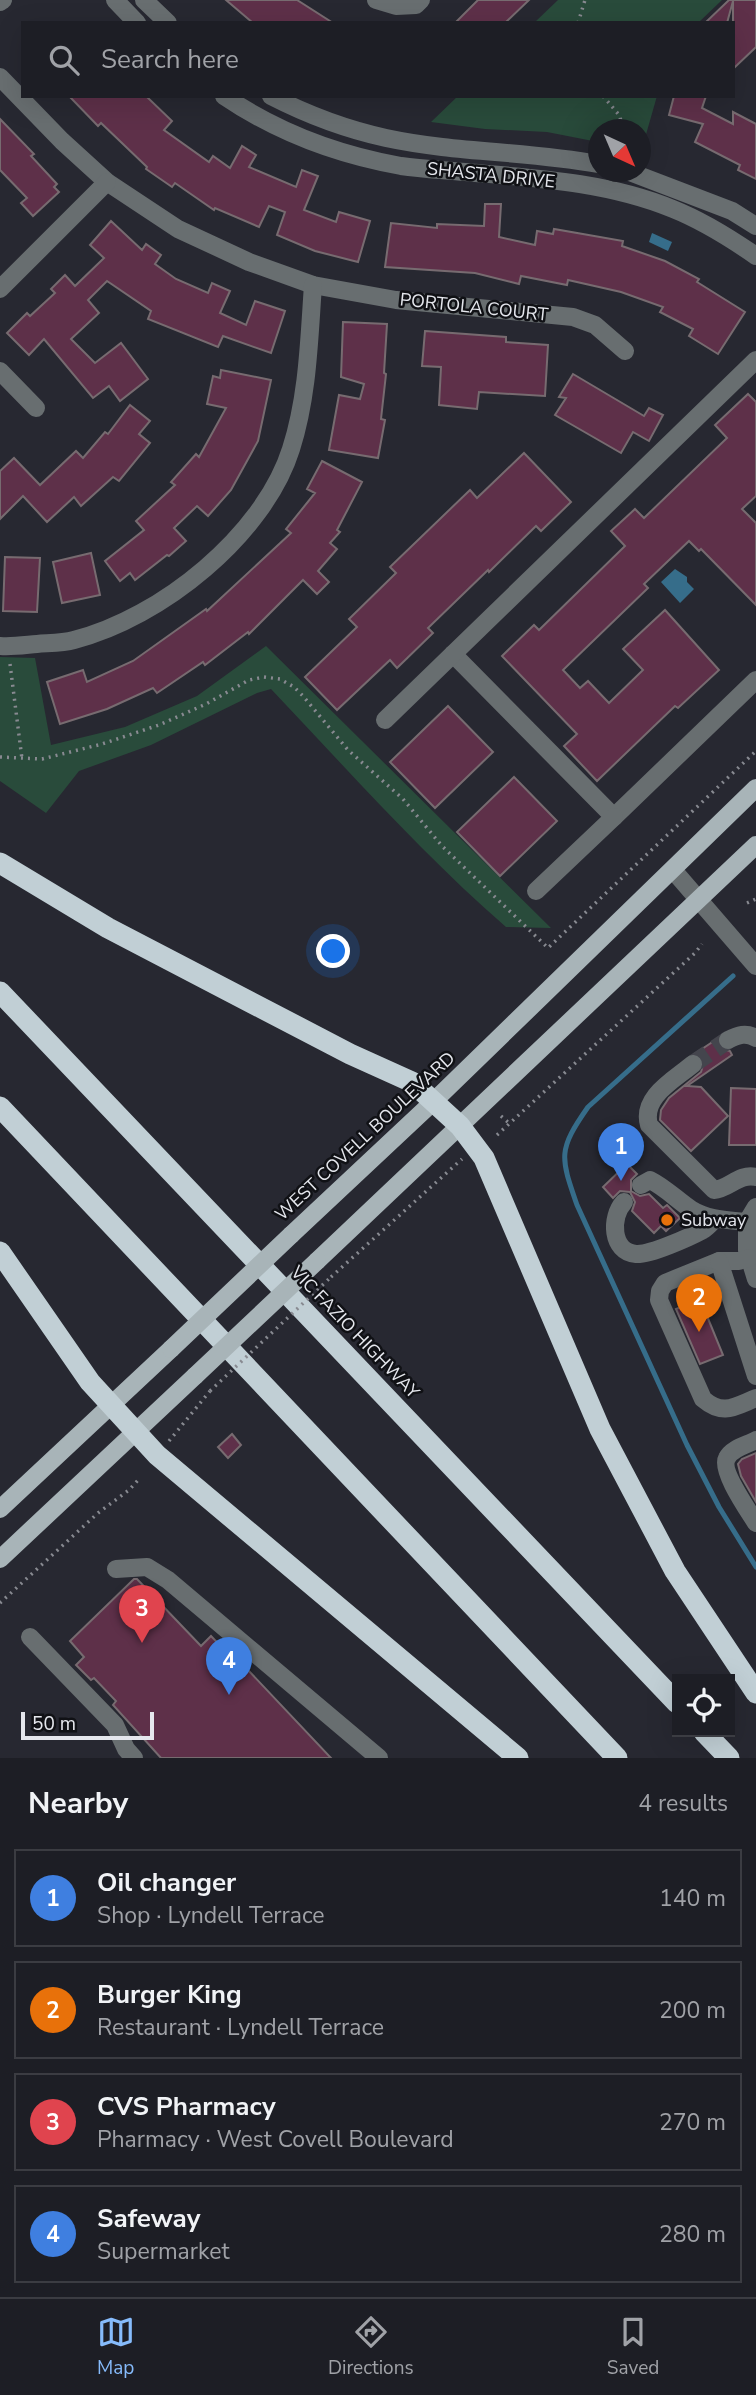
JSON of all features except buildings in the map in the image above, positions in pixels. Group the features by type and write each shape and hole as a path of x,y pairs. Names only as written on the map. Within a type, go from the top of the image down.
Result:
{"highway":[{"path":"0,863 108,928 350,1054 412,1082 460,1126 484,1158 607,1441 675,1571 756,1693"},
{"name":"VIC FAZIO HIGHWAY","path":"0,992 672,1698"},
{"path":"0,1107 617,1758"},
{"path":"0,1252 90,1382 167,1464 518,1758"},
{"path":"709,1737 729,1758"}],"main road":[{"name":"WEST COVELL BOULEVARD","path":"2,1509 434,1101 756,789"},
{"path":"0,1559 756,845"}],"street":[{"path":"115,0 134,21"},
{"path":"144,0 166,21"},
{"path":"376,0 397,6 418,3"},
{"name":"PORTOLA COURT","path":"0,77 62,141 107,182 178,229 212,246 313,285 396,300 573,317 594,325 625,351"},
{"name":"SHASTA DRIVE","path":"228,98 271,124 312,142 355,156 402,166 543,178 624,194 673,209 725,235 756,256"},
{"name":"SHASTA DRIVE","path":"275,98 304,113 340,126 387,138 448,148 588,162"},
{"path":"651,180 732,211 756,226"},
{"path":"0,289 107,182"},
{"path":"4,646 74,640 154,607 189,583 251,522 275,485 291,450 305,392 313,285"},
{"path":"385,720 756,360"},
{"path":"0,371 36,408"},
{"path":"453,654 614,817"},
{"path":"536,891 756,680"},
{"path":"673,870 701,899 756,966"},
{"path":"728,1040 748,1034 756,1038"},
{"path":"694,1063 653,1098 646,1115 649,1125 714,1190 722,1189 748,1176 756,1177"},
{"path":"641,1185 650,1180 666,1188 692,1210 715,1219 751,1215 747,1250 756,1279"},
{"path":"624,1202 619,1207 613,1226 616,1238 624,1249 633,1254 644,1253 705,1229 715,1219"},
{"path":"749,1258 719,1261 666,1283 660,1291 659,1300 703,1399 711,1406 728,1410 756,1398"},
{"path":"719,1261 755,1372"},
{"path":"756,1440 732,1452 726,1460 726,1470 756,1523"},
{"path":"116,1569 147,1567 168,1580 379,1758"},
{"path":"30,1637 115,1726 126,1749 134,1758"}],"path":[{"path":"579,21 585,0"},
{"path":"605,98 620,119"},
{"path":"4,646 22,759"},
{"path":"0,757 42,759 66,753 159,725 206,704 249,680 264,677 280,679 303,696 348,750 403,799 442,846 548,947 756,751"},
{"path":"747,903 756,899"},
{"path":"497,1135 702,944"},
{"path":"501,1116 510,1124"},
{"path":"169,1441 210,1391 465,1157"},
{"path":"0,1603 98,1513 130,1490 140,1478"}],"green space":[{"path":"558,0 722,0 700,21 536,21"},
{"path":"456,98 656,98 650,119 588,119 588,140 547,132 485,129 431,122"},
{"path":"266,646 551,928 506,927 415,841 271,689 257,693 151,745 79,771 46,813 0,781 0,657 35,658 51,745 125,727 197,696"}],"water":[{"path":"652,233 672,242 668,251 649,242"},
{"path":"675,569 687,577 687,582 694,589 680,603 661,582"}],"waterway":[{"path":"733,976 588,1107 571,1134 565,1164 577,1205 687,1445 719,1507 756,1567"}],"tunnel":[{"path":"693,1064 728,1040"}],"place":[{"name":"Oil changer","path":"621,1181"},
{"name":"Subway","path":"667,1220"},
{"name":"Burger King","path":"699,1332"},
{"name":"CVS Pharmacy","path":"142,1643"},
{"name":"Safeway","path":"229,1695"}]}
